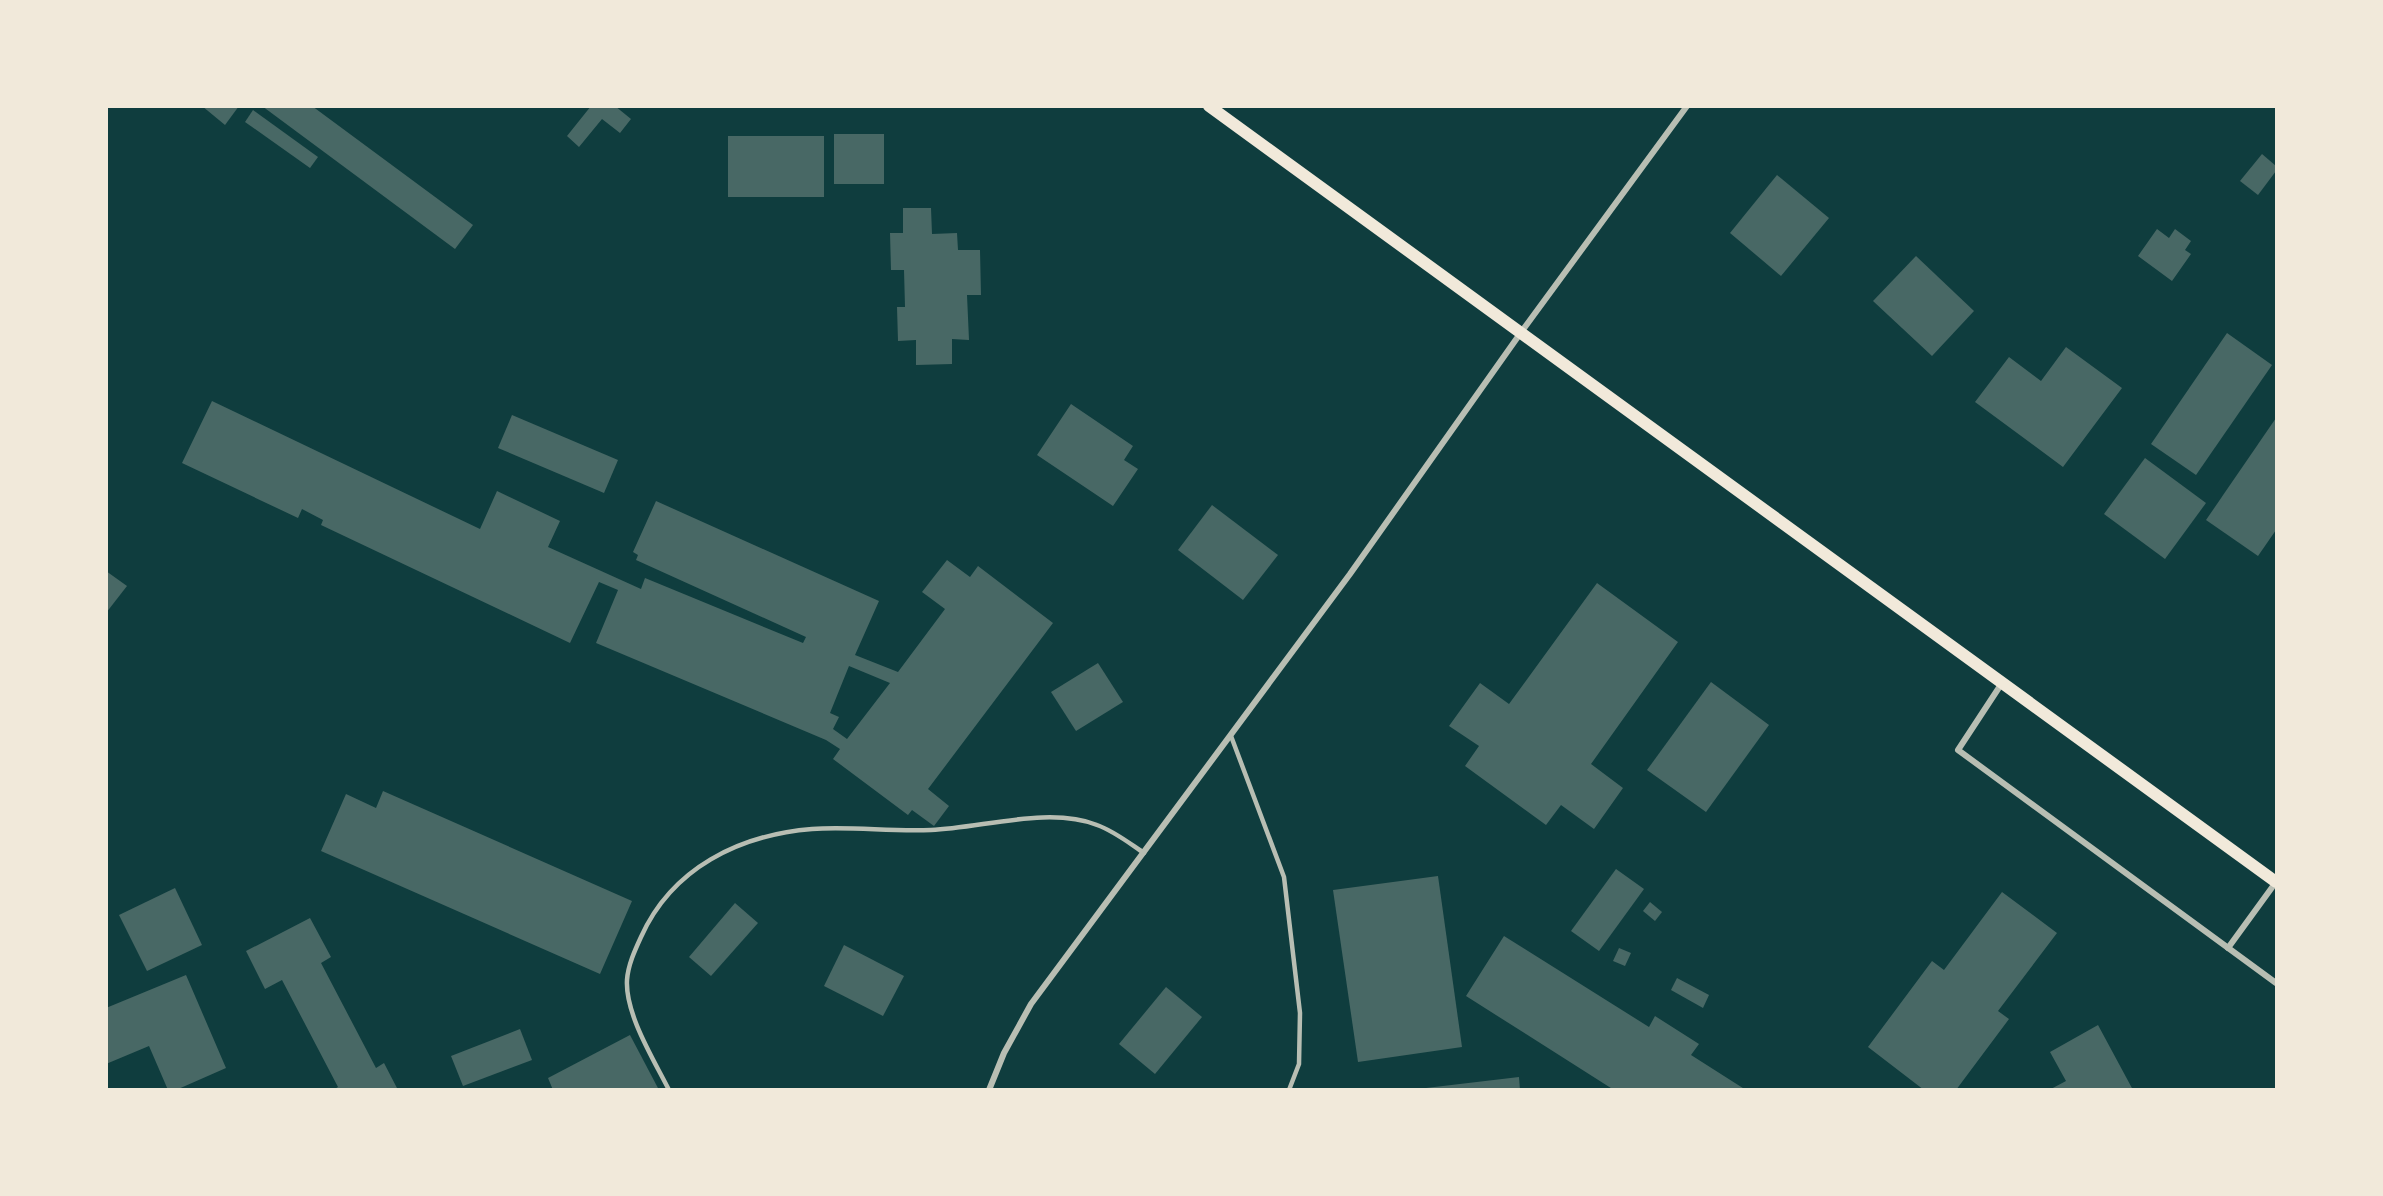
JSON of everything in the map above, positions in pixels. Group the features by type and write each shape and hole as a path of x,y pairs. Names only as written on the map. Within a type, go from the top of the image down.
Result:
{"main road":[{"path":"1209,106 1522,331 2276,882"}],"street":[{"path":"990,1089 1004,1053 1031,1004 1350,574 1522,331 1687,106"},
{"path":"2003,683 1958,750 2277,983"},
{"path":"2228,948 2276,882"}],"lane":[{"path":"1231,735 1284,877 1300,1013 1299,1064 1288,1089"},
{"path":"669,1089 633,1014 627,981 633,954 646,926 663,899 687,874 717,854 758,838 813,829 931,830 1038,818 1076,819 1095,824 1109,830 1144,853"}],"building":[{"path":"202,106 239,106 225,125"},
{"path":"262,106 312,106 473,225 455,249"},
{"path":"591,106 615,106 631,119 620,133 602,119 579,147 567,136"},
{"path":"253,110 318,157 310,168 245,122"},
{"path":"834,134 884,134 884,184 834,184"},
{"path":"728,136 824,136 824,197 728,197"},
{"path":"2262,154 2276,166 2276,171 2258,195 2240,181"},
{"path":"1777,175 1829,218 1781,276 1730,233"},
{"path":"903,208 931,208 932,234 957,233 958,250 980,250 981,295 967,295 969,340 952,339 952,364 916,365 916,340 898,341 897,307 905,307 904,270 891,270 890,233 903,233"},
{"path":"2157,229 2169,238 2175,229 2191,241 2185,250 2191,254 2172,281 2138,256"},
{"path":"1916,256 1974,311 1932,356 1873,301"},
{"path":"2227,333 2272,365 2196,475 2151,444"},
{"path":"2066,347 2122,388 2063,467 1975,402 2009,357 2041,381"},
{"path":"212,401 480,529 497,491 560,521 548,547 641,589 645,578 803,643 806,637 636,560 638,555 633,552 656,501 879,601 855,655 898,672 945,609 922,592 947,560 970,577 978,566 1053,623 928,789 949,806 934,826 912,810 908,815 833,759 840,749 826,740 596,643 618,590 599,582 570,643 321,525 323,520 302,509 298,518 182,463","holes":["849,666 890,683 847,739 833,729 839,717 830,713"]},
{"path":"1071,404 1133,446 1124,460 1138,469 1113,506 1037,455"},
{"path":"512,415 618,460 604,493 498,448"},
{"path":"2276,418 2276,530 2258,556 2206,520"},
{"path":"2145,458 2206,503 2165,559 2104,514"},
{"path":"1212,505 1278,555 1243,600 1178,550"},
{"path":"106,571 127,586 106,613"},
{"path":"1597,583 1678,642 1591,764 1623,788 1594,829 1561,805 1546,825 1465,766 1479,746 1449,726 1480,683 1509,704"},
{"path":"1098,663 1123,702 1076,731 1051,692"},
{"path":"1711,682 1769,725 1706,812 1647,770"},
{"path":"383,791 632,901 600,974 321,851 346,794 376,808"},
{"path":"1616,869 1644,889 1599,951 1571,931"},
{"path":"1438,876 1462,1047 1358,1062 1333,890"},
{"path":"175,888 202,945 147,971 119,915"},
{"path":"2002,892 2057,933 1998,1011 2009,1019 1956,1090 1924,1090 1868,1047 1932,961 1944,970"},
{"path":"1650,902 1662,912 1655,921 1643,911"},
{"path":"735,903 758,923 711,976 689,957"},
{"path":"310,918 331,957 321,963 376,1068 384,1063 398,1090 333,1090 338,1087 282,980 265,989 246,951"},
{"path":"1504,936 1649,1027 1655,1016 1699,1044 1691,1055 1746,1090 1614,1090 1466,996"},
{"path":"844,945 904,976 883,1016 824,986"},
{"path":"1619,948 1631,953 1625,966 1613,961"},
{"path":"186,975 226,1068 176,1090 168,1090 149,1046 106,1064 106,1008"},
{"path":"1677,978 1709,995 1703,1008 1671,990"},
{"path":"1166,987 1202,1017 1155,1074 1119,1044"},
{"path":"2098,1025 2133,1090 2049,1090 2066,1081 2050,1052"},
{"path":"520,1029 532,1060 463,1086 451,1056"},
{"path":"630,1035 659,1090 553,1090 548,1078"},
{"path":"1519,1077 1520,1090 1426,1090 1426,1088"}]}
